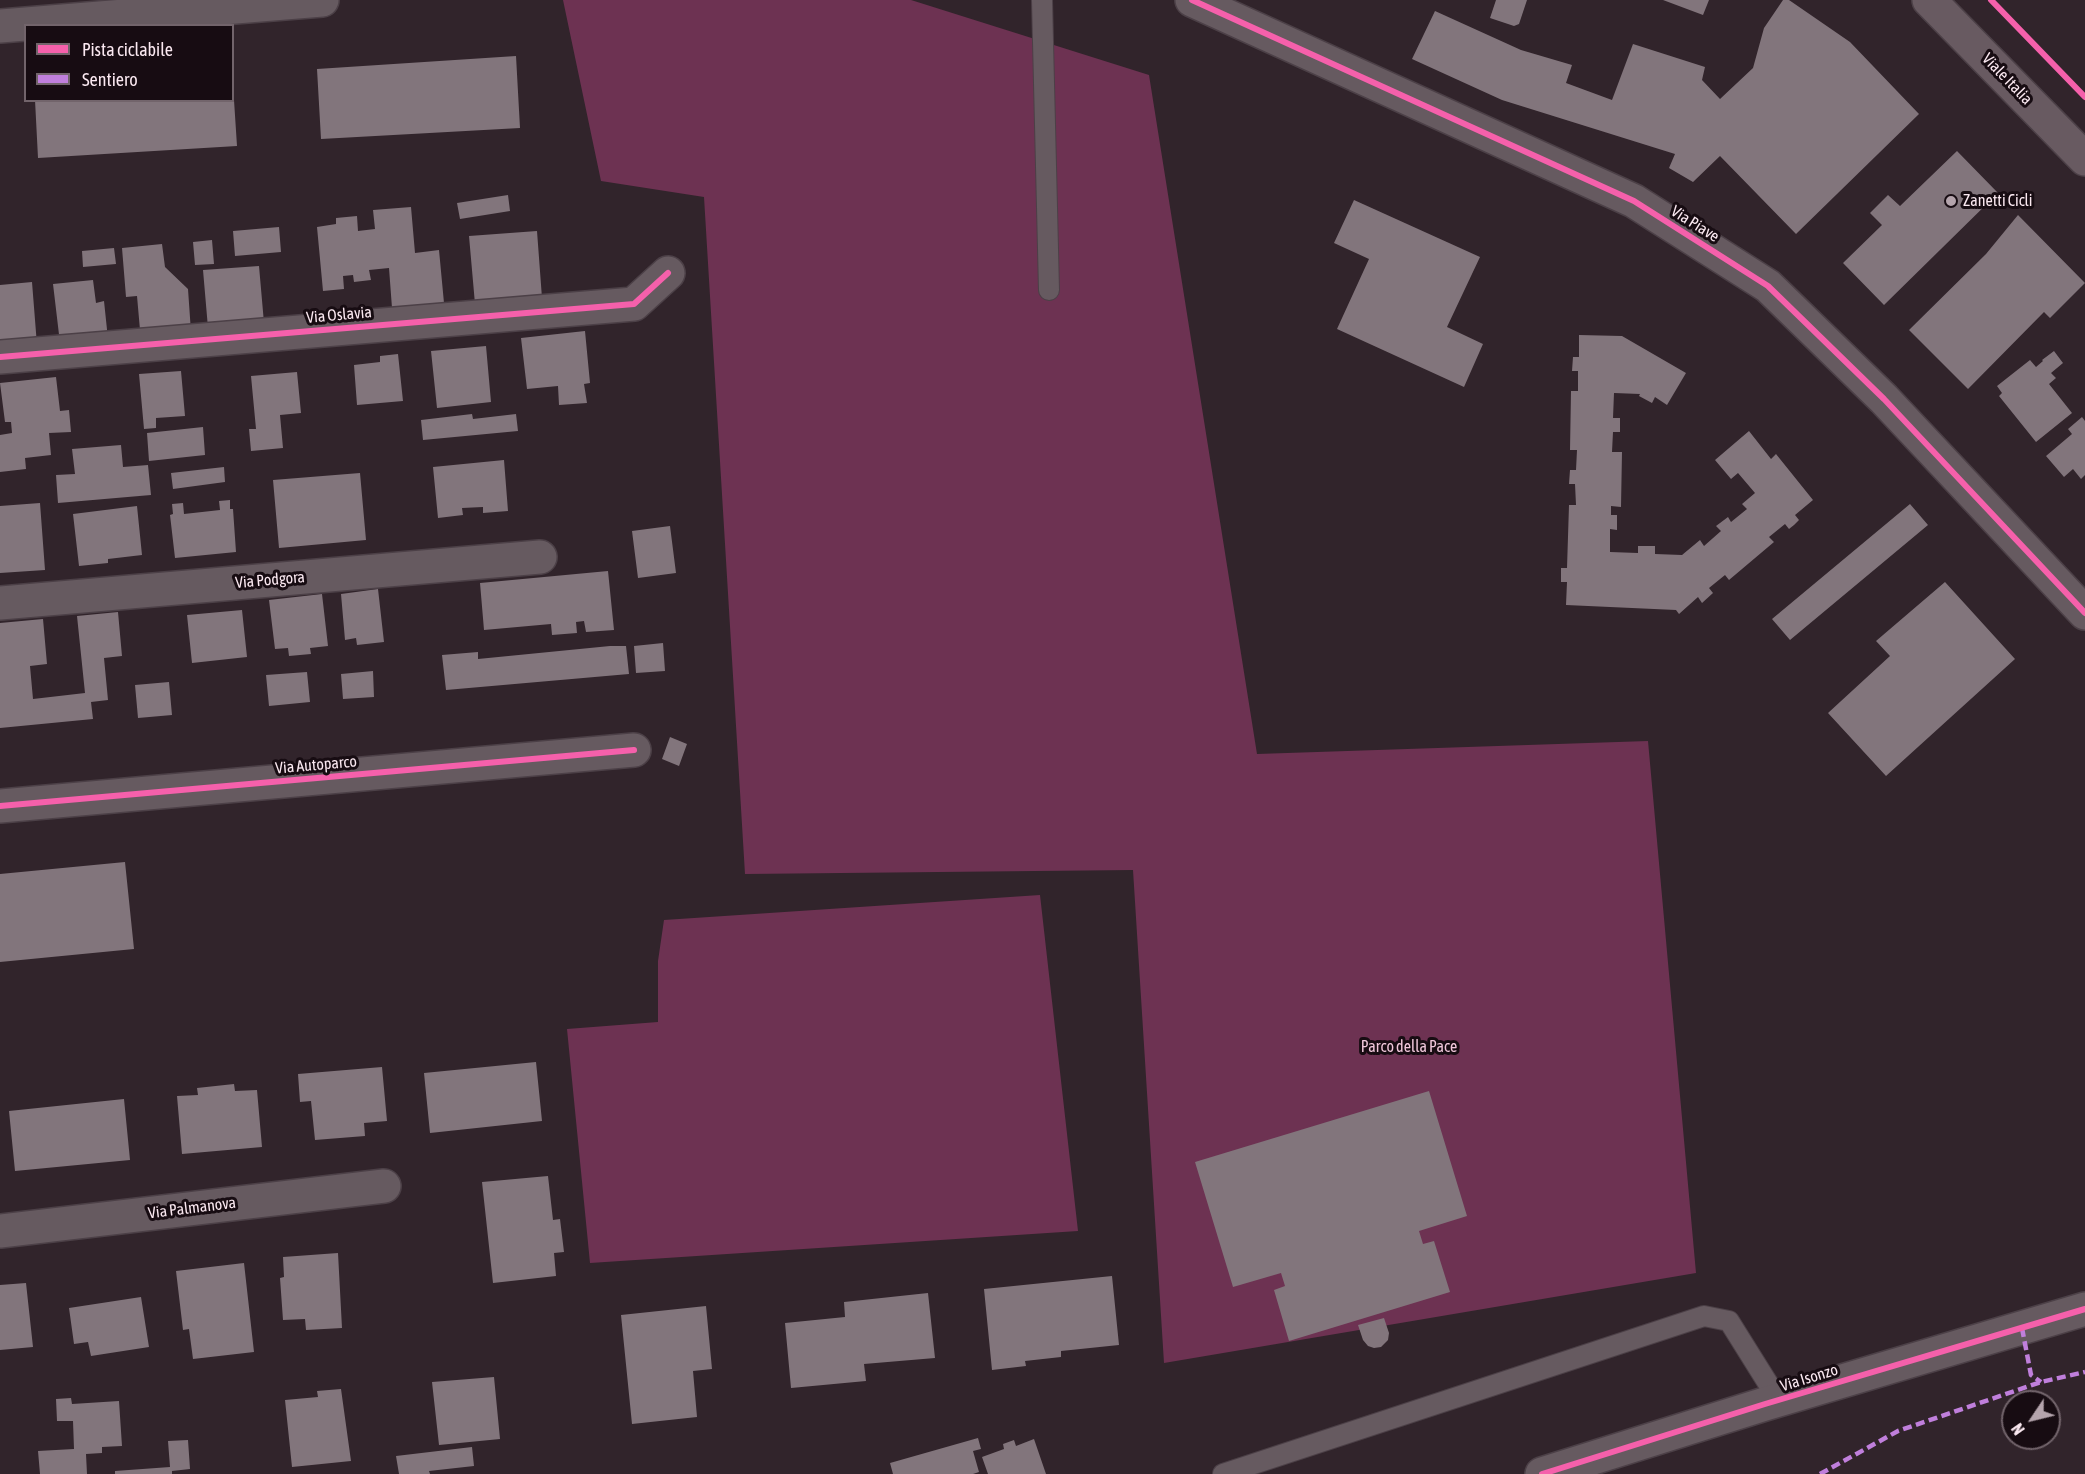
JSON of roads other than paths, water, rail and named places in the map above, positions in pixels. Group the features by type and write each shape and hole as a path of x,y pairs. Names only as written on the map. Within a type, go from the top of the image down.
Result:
{"main road":[{"name":"Viale Italia","path":"1929,0 2085,159"}],"street":[{"path":"25,24 322,0"},
{"name":"Via Piave","path":"1192,0 1634,201 1768,286 1884,399 2085,613"},
{"path":"0,26 24,24"},
{"name":"Via Oslavia","path":"0,357 634,304 668,273"},
{"name":"Via Podgora","path":"0,603 540,557"},
{"name":"Via Autoparco","path":"0,806 634,750"},
{"name":"Via Palmanova","path":"0,1231 384,1186"},
{"name":"Via Isonzo","path":"1542,1474 2085,1309"}],"lane":[{"path":"1042,0 1049,290"},
{"path":"1223,1474 1704,1316 1728,1321 1779,1401"}],"place":[{"name":"Zanetti Cicli","path":"1951,201"}],"park label":[{"name":"Parco della Pace","path":"1409,1047"}]}
